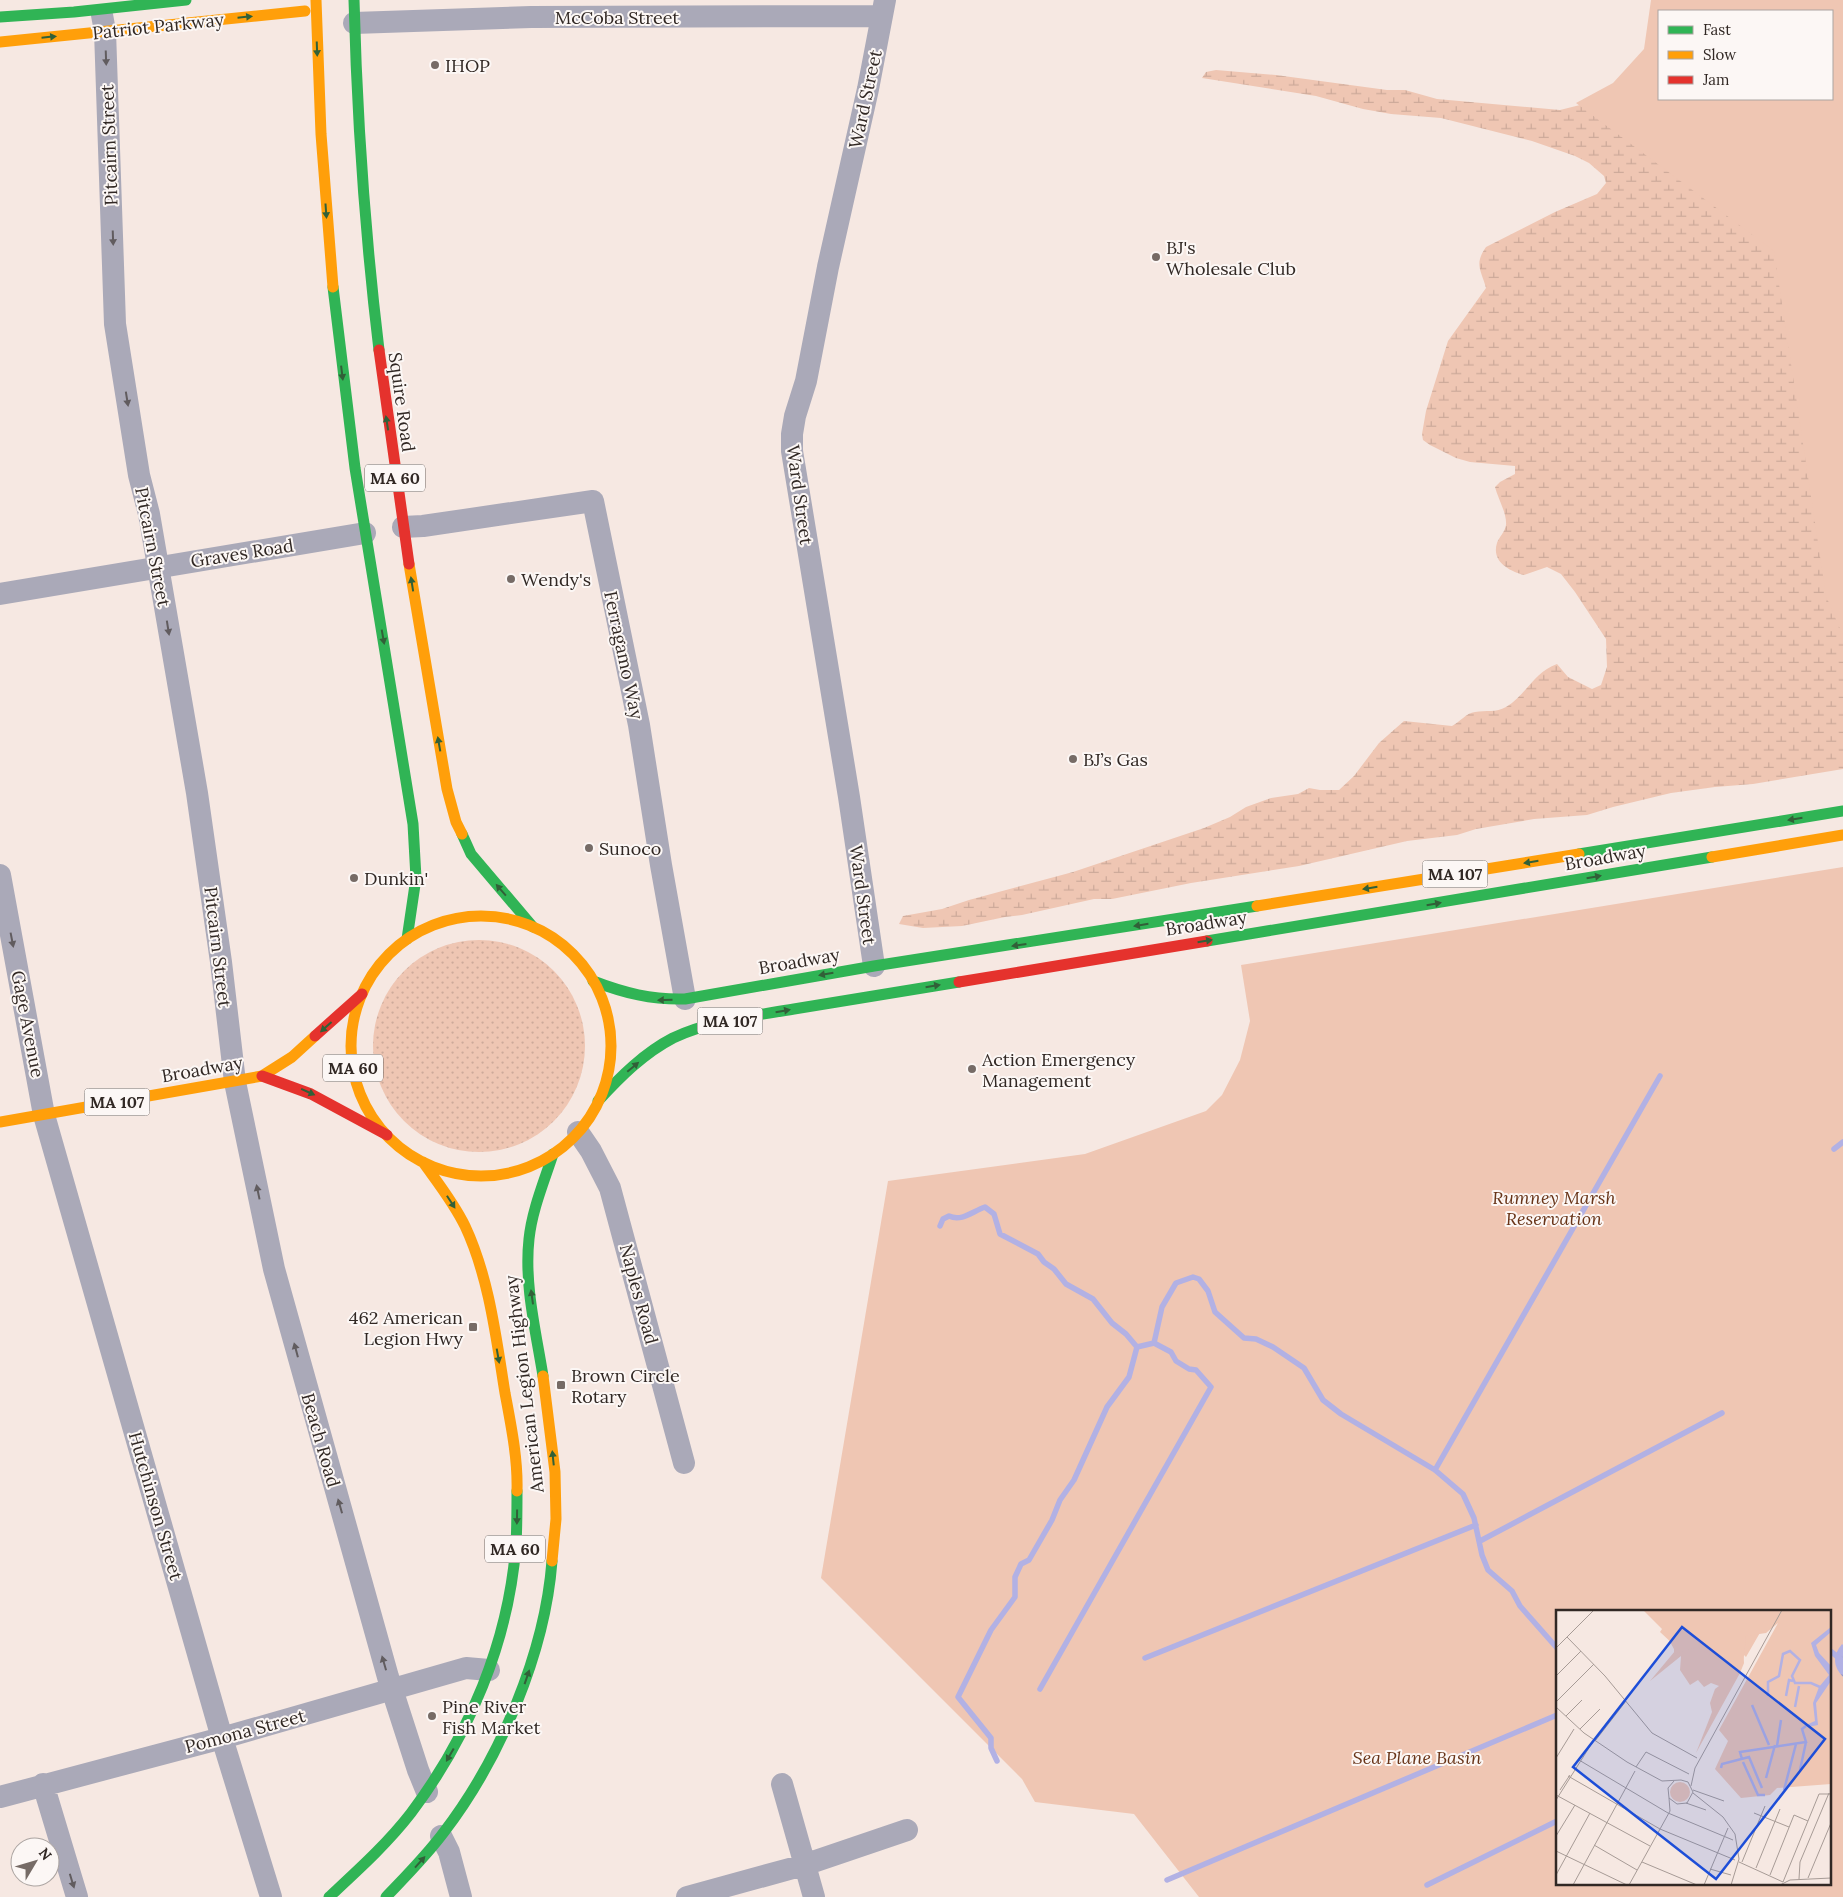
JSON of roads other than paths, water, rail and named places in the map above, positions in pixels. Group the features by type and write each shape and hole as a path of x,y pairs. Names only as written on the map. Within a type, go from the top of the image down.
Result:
{"main road":[{"name":"Patriot Parkway","path":"0,18 100,10 186,0"},
{"name":"Squire Road","path":"354,0 358,132 370,279 386,414 439,748 454,817 466,844 480,866 533,927"},
{"name":"Patriot Parkway","path":"0,42 313,7"},
{"name":"MA 60","path":"313,7 331,268 348,420 414,835 415,886 407,939 395,948 376,969 362,994 352,1026 353,1068 367,1108 387,1135 423,1162"},
{"name":"Broadway","path":"593,981 640,997 660,1000 685,999 874,966 1058,939 1843,811"},
{"name":"Broadway","path":"598,1101 641,1060 680,1035 701,1026 1843,835"},
{"path":"407,939 436,924 468,916 502,918 533,927"},
{"name":"MA 60","path":"533,927 557,941 586,970 593,981 606,1012 610,1046 607,1074 598,1101 578,1132 552,1154"},
{"name":"Broadway","path":"0,1122 262,1076 292,1058 362,994"},
{"name":"Broadway","path":"262,1076 281,1081 323,1099 387,1135"},
{"path":"423,1162 449,1171 469,1175 489,1175 503,1174 529,1166 552,1154"},
{"name":"American Legion Highway","path":"386,1897 420,1862 441,1836 480,1778 513,1713 531,1663 548,1594 554,1543 555,1472 547,1402 529,1281 528,1256 534,1215 552,1154"},
{"name":"American Legion Highway","path":"329,1897 355,1875 384,1845 427,1792 462,1733 489,1670 507,1606 515,1554 517,1495 512,1434 488,1298 476,1253 458,1214 423,1162"}],"street":[{"name":"McCoba Street","path":"354,23 883,8"},
{"name":"Ward Street","path":"874,966 849,797 794,461 792,434 794,416 806,380 828,267 868,89 883,8"},
{"name":"Pitcairn Street","path":"100,10 105,31 115,324 202,829 221,962 234,1082"},
{"name":"Ferragamo Way","path":"403,527 423,526 593,501 639,725 685,999"},
{"name":"Graves Road","path":"0,594 158,566 365,533"},
{"name":"Gage Avenue","path":"0,875 44,1115"},
{"name":"Beach Road","path":"234,1082 274,1269 392,1690 427,1792"},
{"name":"Hutchinson Street","path":"44,1115 222,1738 270,1897"},
{"name":"Naples Road","path":"578,1132 592,1151 610,1188 684,1463"},
{"name":"Pomona Street","path":"0,1797 43,1784 222,1738 466,1668 489,1670"},
{"path":"43,1784 77,1897"},
{"path":"782,1784 814,1897"},
{"path":"687,1897 804,1865 907,1830"},
{"path":"441,1836 449,1852 461,1897"}],"water":[{"path":"1842,1644 1843,1677 1837,1669 1835,1661 1835,1657"}],"waterway":[{"path":"1435,1470 1660,1076"},
{"path":"1834,1149 1843,1142"},
{"path":"940,1226 943,1219 949,1216 963,1217 985,1207 994,1214 1000,1234 1038,1254 1066,1284 1093,1299 1112,1323 1126,1334 1137,1347 1154,1343 1171,1352 1176,1361 1189,1369 1196,1370 1211,1387 1040,1689"},
{"path":"1154,1343 1162,1307 1176,1283 1193,1277 1199,1279 1208,1291 1215,1312 1244,1338 1256,1339 1273,1347 1304,1368 1323,1400 1341,1414 1435,1470 1463,1494 1474,1518 1482,1555 1488,1570 1512,1591 1520,1606 1556,1647"},
{"path":"997,1761 991,1748 991,1738 958,1697 991,1630 1015,1597 1015,1577 1021,1564 1029,1560 1052,1520 1060,1500 1074,1480 1107,1407 1129,1377 1137,1347"},
{"path":"1480,1541 1722,1413"},
{"path":"1145,1658 1476,1525"},
{"path":"1830,1651 1843,1661"},
{"path":"1167,1880 1556,1715"},
{"path":"1427,1885 1556,1821"}],"place":[{"name":"IHOP","path":"435,65"},
{"name":"BJ's Wholesale Club","path":"1156,257"},
{"name":"Wendy's","path":"511,579"},
{"name":"BJ’s Gas","path":"1073,759"},
{"name":"Sunoco","path":"589,848"},
{"name":"Dunkin'","path":"354,878"},
{"name":"Action Emergency Management","path":"972,1069"},
{"name":"462 American Legion Hwy","path":"473,1327"},
{"name":"Brown Circle Rotary","path":"561,1385"},
{"name":"Pine River Fish Market","path":"432,1716"}],"park label":[{"name":"Rumney Marsh Reservation","path":"1554,1207"},
{"name":"Sea Plane Basin","path":"1417,1757"}]}
